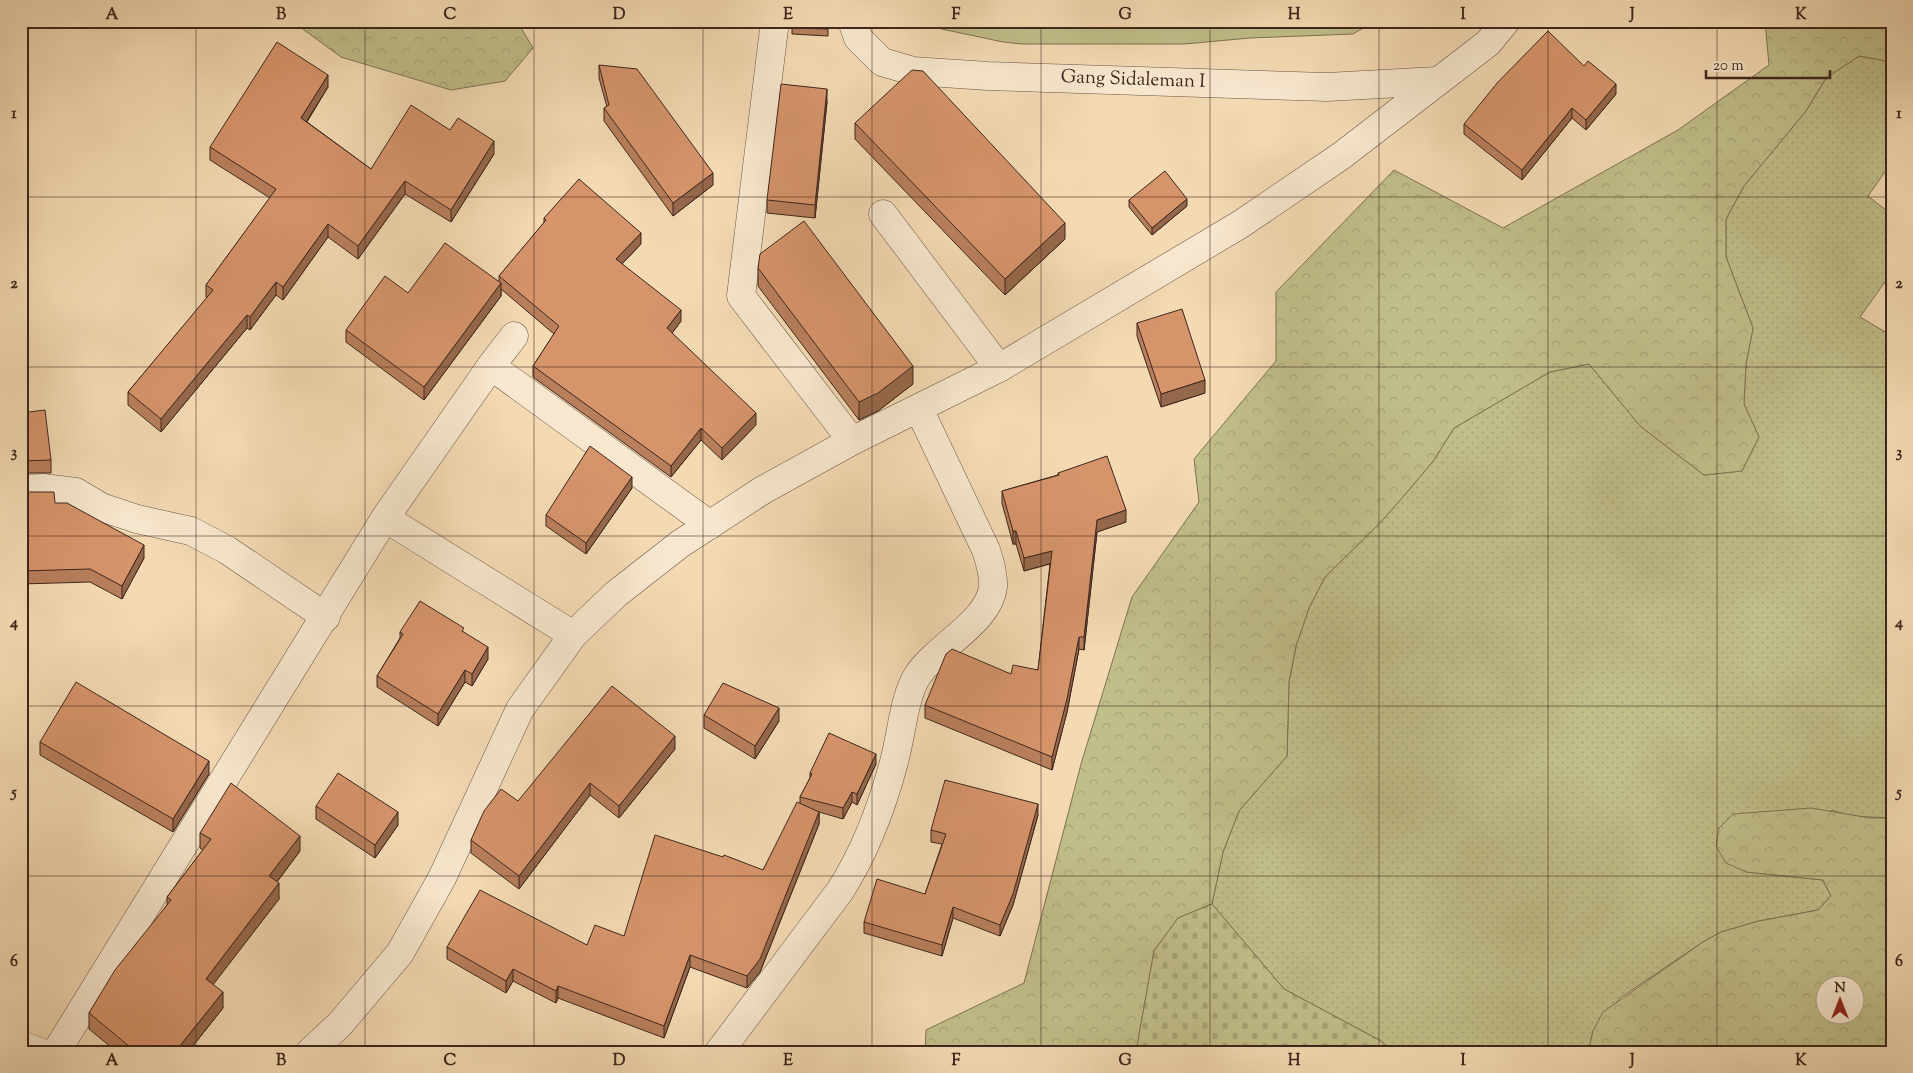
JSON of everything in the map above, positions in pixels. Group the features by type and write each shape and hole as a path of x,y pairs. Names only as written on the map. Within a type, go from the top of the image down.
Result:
{"street":[{"path":"775,21 741,296 852,441"},
{"name":"Gang Sidaleman I","path":"852,21 858,38 882,62 913,71 988,76 1327,87 1437,81"},
{"path":"310,1052 346,1018 400,953 442,878 488,782 520,709 573,635 616,594 680,544 763,490 852,441 998,368 1241,224 1341,156 1488,43 1506,21"},
{"path":"883,214 998,368"},
{"path":"56,1052 386,518 491,366 514,336"},
{"path":"491,366 710,525"},
{"path":"719,1052 840,891 856,865 874,822 894,762 902,718 917,676 939,651 979,616 988,604 993,588 993,579 986,550 920,408"},
{"path":"21,489 43,488 76,492 110,510 137,519 191,531 227,550 326,617"},
{"path":"386,518 573,635"},
{"path":"21,1045 40,1052"}],"green space":[{"path":"292,21 517,21 533,48 505,81 451,90 341,57"},
{"path":"904,21 1375,21 1353,34 1250,38 1184,44 1022,44 1003,42"},
{"path":"1765,21 1892,21 1892,62 1859,56 1826,78 1806,111 1744,186 1726,219 1726,257 1753,328 1746,364 1744,404 1759,437 1742,471 1704,475 1640,426 1589,364 1550,372 1454,428 1434,460 1408,491 1381,522 1325,577 1309,608 1296,646 1289,682 1287,756 1239,811 1223,852 1212,904 1178,918 1154,951 1136,1052 925,1052 926,1030 1024,983 1081,764 1132,597 1199,502 1194,459 1276,361 1276,292 1394,170 1503,228 1678,130 1769,65"},
{"path":"1859,56 1892,62 1892,162 1868,196 1892,215 1892,272 1860,317 1892,336 1892,818 1850,816 1832,810 1746,872 1823,880 1831,896 1818,910 1759,921 1721,932 1703,942 1620,998 1593,1031 1588,1052 1393,1052 1381,1041 1284,989 1212,904 1223,852 1239,811 1287,756 1289,682 1296,646 1309,608 1325,577 1381,522 1408,491 1434,460 1454,428 1550,372 1589,364 1640,426 1704,475 1742,471 1759,437 1744,404 1746,364 1753,328 1726,257 1726,219 1744,186 1806,111 1826,78"},
{"path":"1811,808 1870,818 1892,818 1892,1052 1588,1052 1593,1031 1603,1012 1703,942 1721,932 1759,921 1818,910 1831,896 1823,880 1746,872 1726,863 1716,846 1719,828 1733,814"},
{"path":"1212,904 1284,989 1381,1041 1393,1052 1136,1052 1154,951 1178,918"}],"building":[{"path":"792,21 828,21 828,29 792,28"},
{"path":"1548,31 1584,66 1588,61 1616,84 1586,120 1572,108 1522,170 1464,124 1498,82"},
{"path":"277,42 328,75 301,118 371,169 411,105 450,130 458,118 494,141 451,210 405,181 358,246 328,224 283,287 276,282 250,317 247,315 161,419 128,392 213,290 206,285 276,189 210,147"},
{"path":"599,65 637,69 713,173 673,203 604,108 609,105"},
{"path":"912,70 923,71 1065,223 1005,279 855,123"},
{"path":"781,84 827,89 815,205 767,200"},
{"path":"1165,171 1187,199 1152,228 1129,200"},
{"path":"579,179 641,233 616,259 681,310 667,328 756,413 722,448 701,428 671,466 533,366 559,326 499,276 546,220 544,218"},
{"path":"804,221 913,366 878,393 859,402 758,268 760,254"},
{"path":"445,243 501,283 424,387 346,330 385,276 408,293"},
{"path":"1182,309 1205,380 1161,394 1137,323"},
{"path":"45,410 51,460 21,461 21,413"},
{"path":"590,446 632,477 586,543 546,515"},
{"path":"1107,456 1126,510 1097,520 1084,637 1079,637 1067,699 1052,757 925,705 946,654 952,649 1011,674 1013,665 1038,670 1052,551 1024,558 1016,531 1013,531 1002,491 1059,475 1058,473"},
{"path":"21,492 54,492 55,503 67,503 144,545 122,586 90,569 21,571"},
{"path":"420,601 464,628 462,631 488,647 472,674 465,670 438,714 377,676 403,634 400,632"},
{"path":"76,682 209,761 173,819 40,742"},
{"path":"723,683 779,708 755,746 704,715"},
{"path":"612,686 675,736 619,806 590,783 519,876 471,840 484,811 501,789 518,801"},
{"path":"829,733 876,754 857,794 852,792 843,808 800,797"},
{"path":"338,773 398,812 375,845 316,806"},
{"path":"945,780 1038,804 1013,894 1000,925 953,907 942,945 864,922 877,879 925,894 946,834 931,830"},
{"path":"231,783 300,836 269,876 279,883 206,979 223,992 175,1052 136,1052 89,1013 115,970 171,900 167,897 211,839 200,833"},
{"path":"797,802 819,812 760,959 747,976 690,955 664,1026 558,986 556,991 513,969 506,981 447,947 480,890 587,945 595,925 624,936 655,835 723,857 724,855 763,870"}]}
